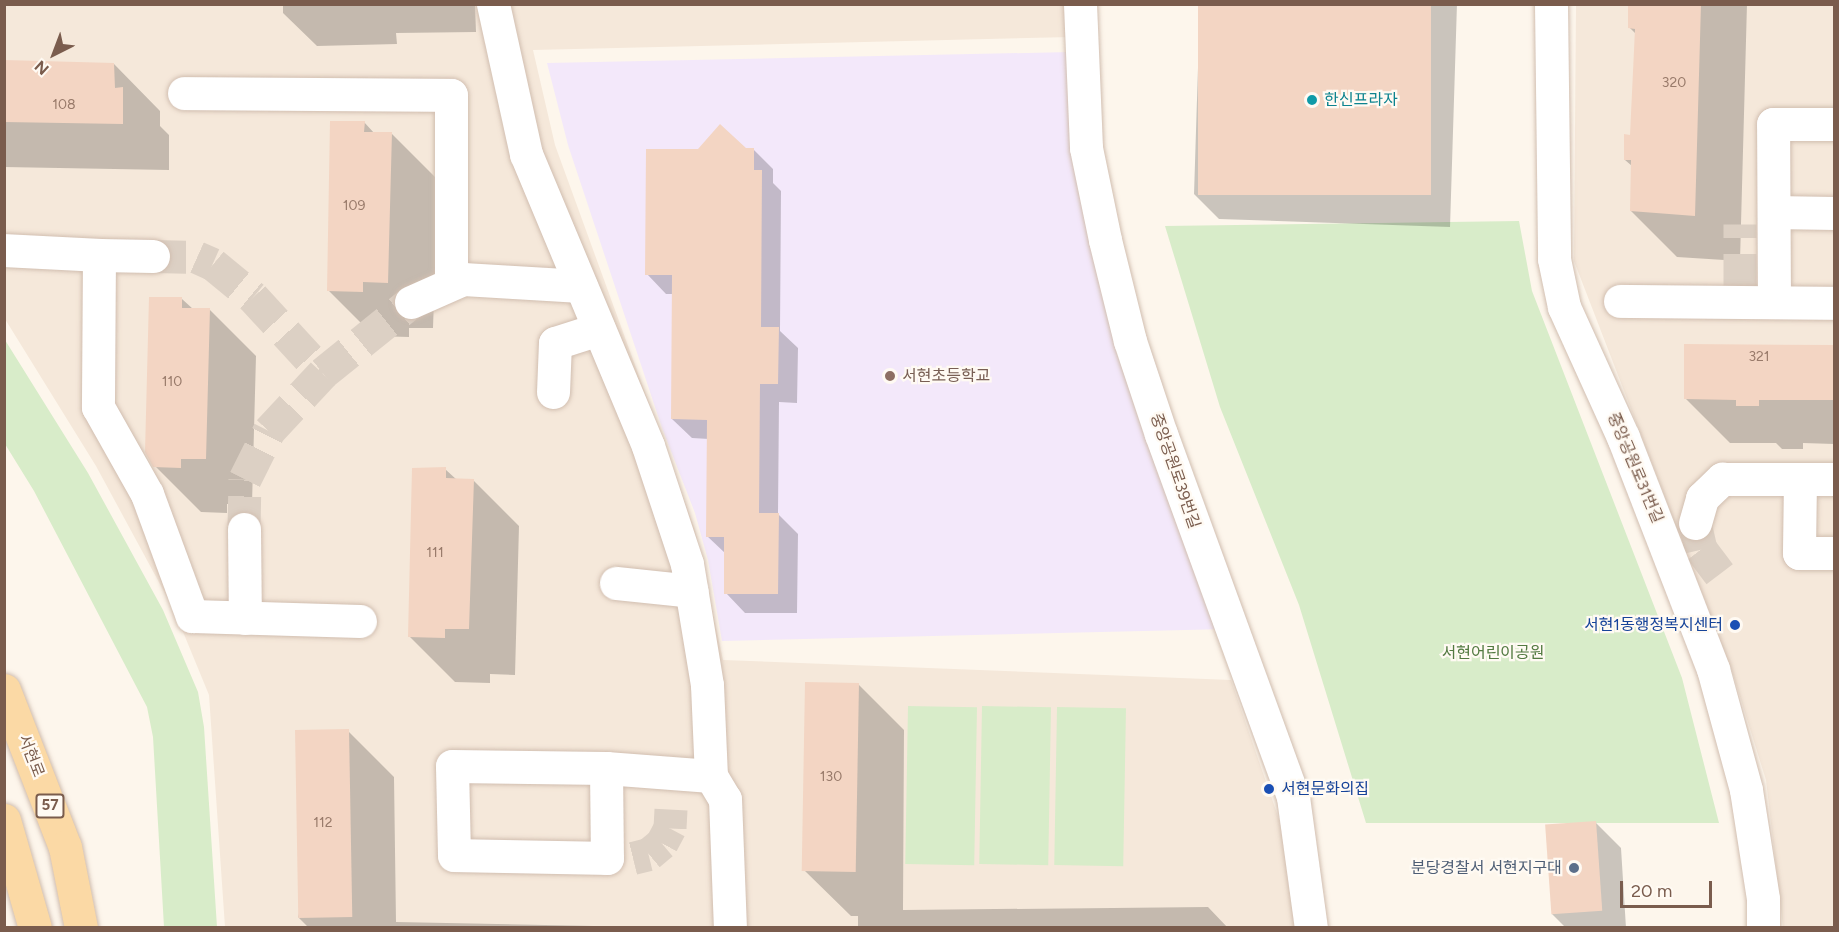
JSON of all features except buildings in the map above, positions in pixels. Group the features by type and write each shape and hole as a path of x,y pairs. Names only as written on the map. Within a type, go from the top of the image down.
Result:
{"main road":[{"name":"서현로","path":"4,690 65,847 81,927"},
{"path":"4,820 35,927"}],"street":[{"path":"493,4 526,154 665,494 692,591 707,685 711,776 725,799 730,927"},
{"name":"중앙공원로39번길","path":"1080,4 1086,148 1105,240 1130,341 1161,434 1293,797 1309,892 1311,927"},
{"name":"중앙공원로31번길","path":"1551,4 1554,259 1564,307 1623,437 1713,669 1746,790 1763,899 1763,927"},
{"path":"184,93 451,95 451,282"},
{"path":"1774,302 1773,124 1834,124"},
{"path":"1774,212 1834,213"},
{"path":"4,250 153,256"},
{"path":"99,255 98,407 147,494 192,616 360,621"},
{"path":"411,302 451,282 463,279 581,286"},
{"path":"1620,301 1739,294 1774,302 1834,303"},
{"path":"553,392 555,343 599,329"},
{"path":"1695,523 1702,498 1722,479 1834,479"},
{"path":"1800,479 1799,554 1834,553"},
{"path":"244,529 245,618"},
{"path":"616,583 692,591"},
{"path":"606,768 620,858 454,855 452,766 606,768 711,776"}],"shaded area":[{"path":"5,5 1072,5 1072,37 533,50 555,145 695,530 723,660 1231,680 1283,831 1297,927 225,927 209,695 174,610 96,466 5,319"},
{"path":"1576,5 1834,5 1834,927 1783,927 1766,780 1732,671 1574,261"},
{"name":"서현초등학교","path":"1071,52 1071,112 1228,629 722,641 708,560 695,513 662,428 568,145 547,63"}],"green space":[{"name":"서현어린이공원","path":"1519,221 1532,291 1682,678 1719,823 1366,823 1299,605 1220,407 1165,226"},
{"path":"5,340 88,473 163,610 198,692 204,727 217,927 164,927 153,737 147,707 34,491 5,444"},
{"path":"908,706 977,707 974,865 905,864"},
{"path":"982,706 1051,707 1048,865 979,864"},
{"path":"1057,707 1126,708 1123,866 1054,865"}],"tunnel":[{"path":"1740,224 1740,287"},
{"path":"153,256 197,257 213,264 253,297 323,373"},
{"path":"244,529 245,479 269,431 323,373 411,302"},
{"path":"1695,523 1701,549 1720,574"},
{"path":"633,858 649,854 662,843 670,828 671,809"}],"place":[{"name":"한신프라자","path":"1312,100"},
{"name":"서현초등학교","path":"890,376"},
{"name":"서현1동행정복지센터","path":"1735,625"},
{"name":"서현문화의집","path":"1269,789"},
{"name":"분당경찰서 서현지구대","path":"1574,868"}]}
